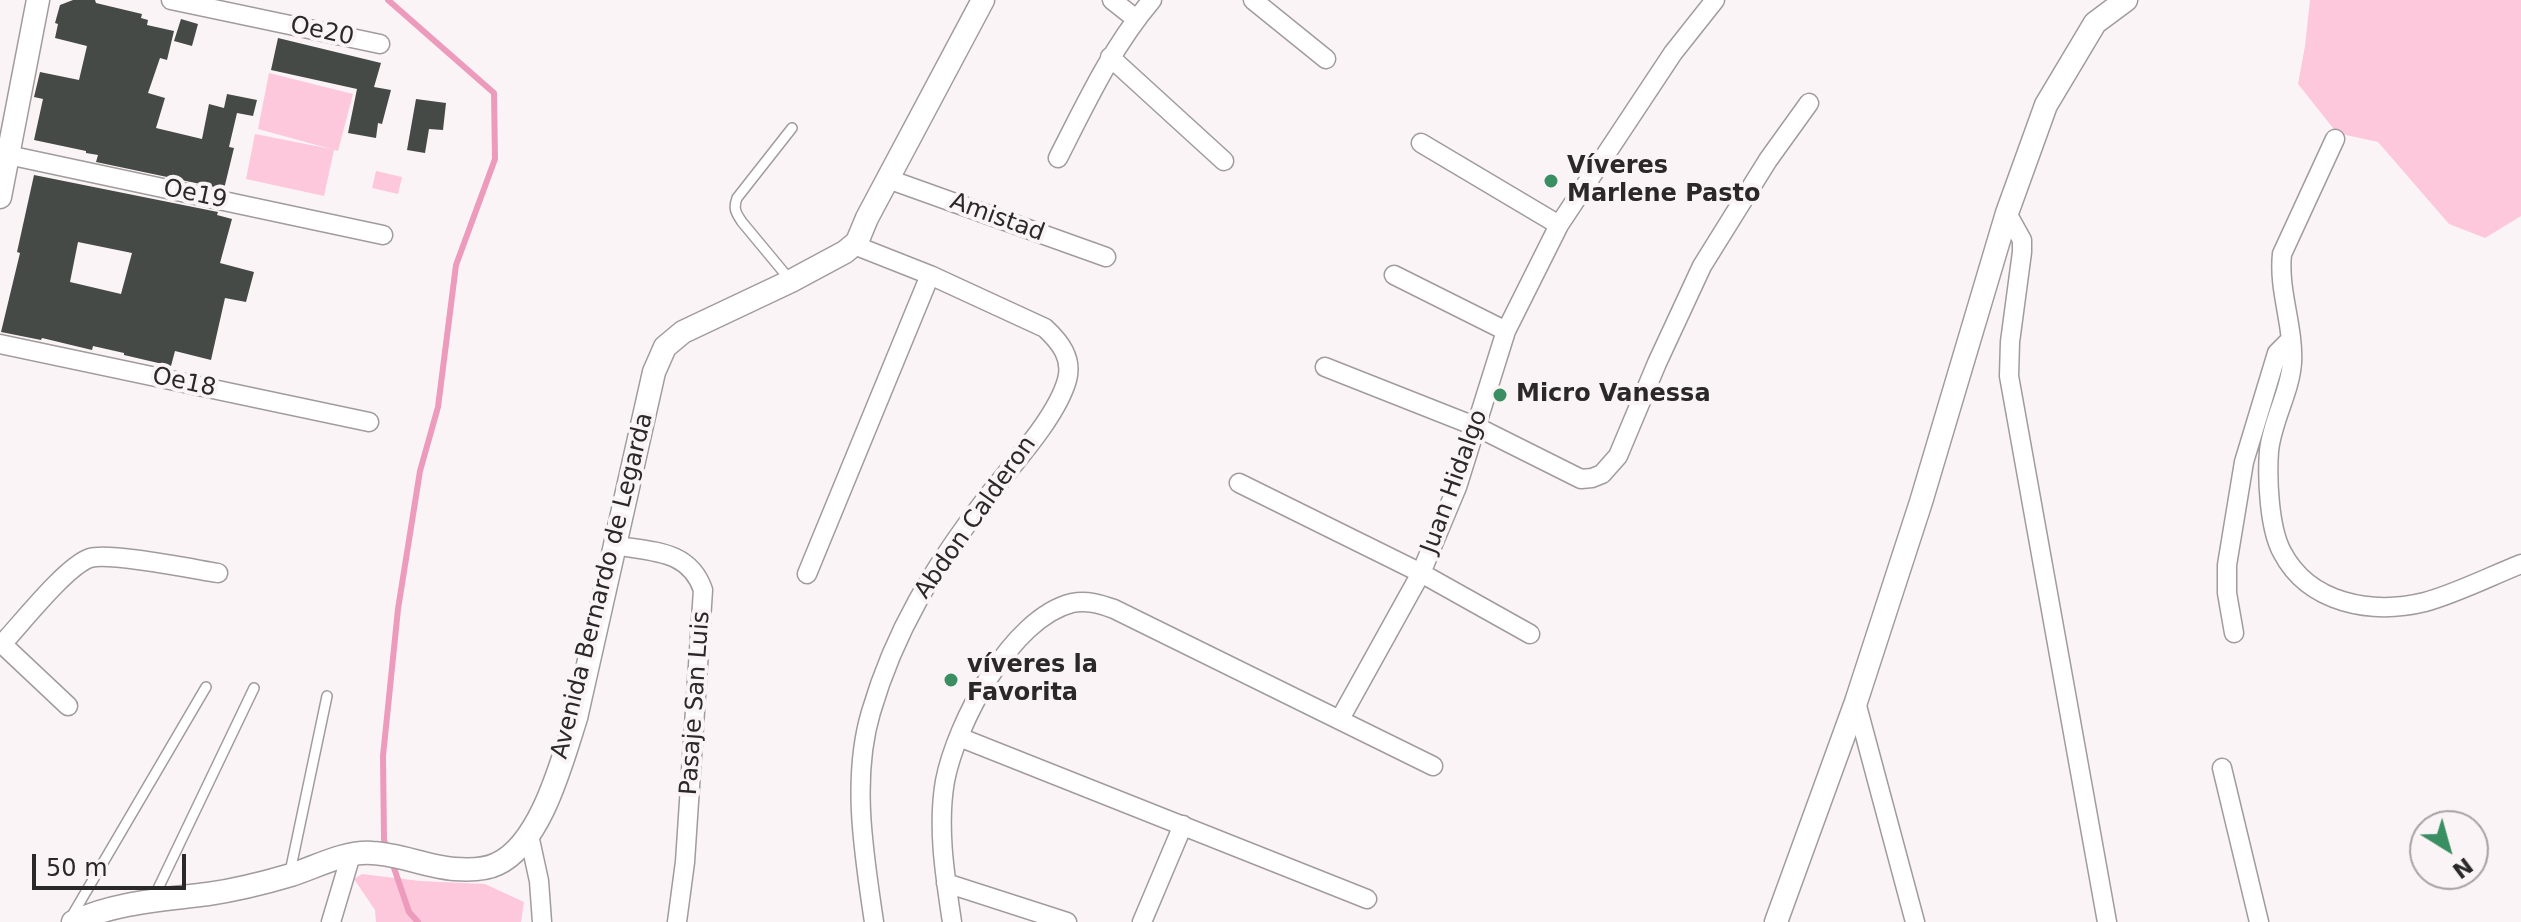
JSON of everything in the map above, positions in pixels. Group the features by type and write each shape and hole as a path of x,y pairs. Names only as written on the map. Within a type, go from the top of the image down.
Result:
{"street":[{"path":"0,197 38,0"},
{"name":"Oe20","path":"171,0 380,44"},
{"path":"854,245 983,0"},
{"path":"1112,0 1136,19"},
{"path":"1058,158 1110,57 1152,0"},
{"path":"1253,0 1326,59"},
{"name":"Juan Hidalgo","path":"1340,719 1421,573 1457,487 1506,331 1559,225 1664,65 1715,0"},
{"path":"1776,922 1856,702 1921,502 2007,213 2046,105 2095,23 2126,0"},
{"path":"1110,57 1224,161"},
{"path":"1325,367 1477,427 1581,479 1592,478 1610,468 1618,456 1702,266 1746,194 1809,103"},
{"path":"2335,139 2282,254 2280,270 2292,365 2269,448 2268,479 2271,510 2281,551 2301,578 2333,600 2369,608 2425,602 2521,564"},
{"path":"1421,143 1559,225"},
{"name":"Oe19","path":"8,155 383,235"},
{"name":"Amistad","path":"888,179 1106,257"},
{"path":"2007,213 2022,240 2009,376 2107,922"},
{"name":"Avenida Bernardo de Legarda","path":"362,854 436,867 491,867 507,858 529,835 558,772 576,718 654,372 665,347 683,332 791,281 854,245"},
{"name":"Abdon Calderon","path":"854,245 930,275 1045,328 1059,342 1068,358 1067,378 1059,399 923,587 892,650 870,715 862,765 860,807 874,922"},
{"path":"807,574 930,275"},
{"path":"1394,275 1506,331"},
{"path":"2234,633 2227,593 2227,565 2244,462 2277,353 2291,339"},
{"name":"Oe18","path":"0,344 369,422"},
{"path":"1239,483 1421,573 1530,634"},
{"name":"Pasaje San Luis","path":"614,545 673,556 688,564 698,576 703,590 685,862 677,922"},
{"path":"68,706 1,643 68,573 90,558 111,557 218,573"},
{"path":"952,922 942,826 945,781 959,737 978,697 1017,639 1035,622 1057,608 1075,602 1094,602 1114,609 1433,766"},
{"path":"1856,702 1915,922"},
{"path":"959,737 1367,899"},
{"path":"2222,768 2259,922"},
{"path":"1142,922 1183,825"},
{"path":"529,835 541,890 542,922"},
{"path":"71,922 104,910 153,900 212,894 362,854"},
{"path":"331,922 362,854"},
{"path":"946,883 1067,922"}],"lane":[{"path":"791,281 742,222 735,212 735,205 737,198 792,128"},
{"path":"71,922 206,687"},
{"path":"153,900 254,688"},
{"path":"289,875 327,696"}],"shaded area":[{"path":"2310,0 2521,0 2521,216 2485,238 2449,224 2378,142 2337,133 2298,84"},
{"path":"269,73 353,94 338,151 334,150 324,196 246,179 255,134 331,149 258,129"},
{"path":"376,171 402,177 398,194 372,188"},
{"path":"362,874 485,884 524,902 521,922 376,922 375,910 354,879"}],"building":[{"path":"73,0 95,0 96,3 142,14 141,18 148,20 147,25 174,31 167,60 160,58 148,93 165,98 156,128 202,139 209,104 224,108 227,94 257,100 253,116 237,113 229,147 234,148 224,189 96,162 98,155 34,140 43,99 34,97 40,72 79,80 87,46 55,38 60,5"},
{"path":"181,19 198,24 192,46 174,41"},
{"path":"278,38 381,63 374,87 391,90 382,124 378,123 376,138 348,133 357,89 271,70"},
{"path":"416,99 446,103 443,130 429,129 425,153 407,150"},
{"path":"34,175 218,212 217,215 232,219 220,263 254,272 246,302 225,298 211,360 175,351 171,366 93,346 92,350 1,332 20,253 17,252","holes":["78,242 132,253 121,294 70,282"]}],"waterway":[{"path":"387,848 384,840 383,756 398,609 420,471 438,407 456,265 495,159 494,93 388,0"},
{"path":"392,862 409,912 418,922"}],"place":[{"name":"Víveres Marlene Pasto","path":"1551,181"},
{"name":"Micro Vanessa","path":"1500,395"},
{"name":"víveres la Favorita","path":"951,680"}]}
